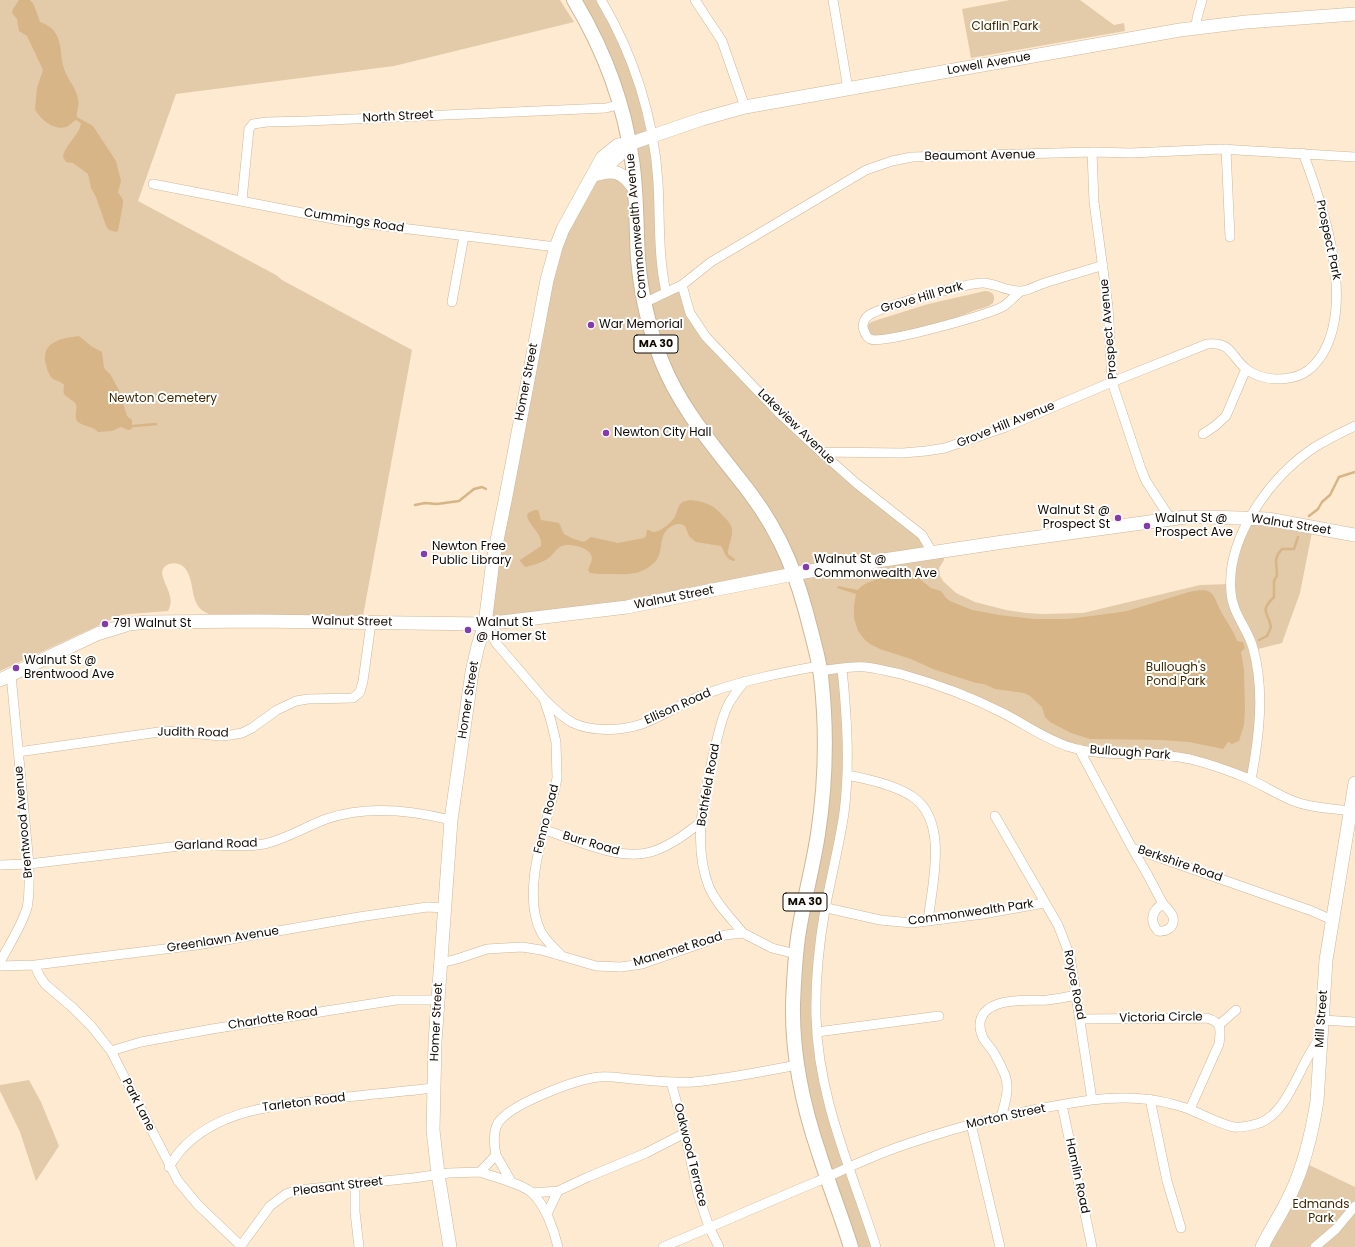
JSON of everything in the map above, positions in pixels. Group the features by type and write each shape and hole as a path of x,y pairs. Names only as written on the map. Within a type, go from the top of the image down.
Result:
{"main road":[{"name":"Commonwealth Avenue","path":"574,0 602,51 621,104 632,158 638,260 644,303 660,355 674,387 695,423 750,493 781,542 795,574 820,668 824,725 824,775 818,832 798,932 793,1006 798,1065 805,1105 818,1151 851,1247"}],"street":[{"name":"Commonwealth Avenue","path":"601,0 618,30 637,78 652,136 658,181 663,277 666,292"},
{"path":"695,0 722,41 744,107"},
{"path":"833,0 848,88"},
{"path":"1196,28 1202,0"},
{"name":"Lowell Avenue","path":"629,144 702,119 744,107 848,88 1196,28 1355,14"},
{"name":"North Street","path":"242,200 249,129 253,124 267,122 606,108 621,104"},
{"path":"594,173 608,165 623,153 629,144"},
{"path":"1226,149 1230,237"},
{"name":"Beaumont Avenue","path":"644,303 682,285 711,262 829,191 866,170 892,161 912,157 1226,149 1355,157"},
{"name":"Prospect Avenue","path":"1092,152 1094,202 1103,266 1111,349 1112,382 1146,481 1170,518"},
{"name":"Prospect Park","path":"1182,353 1207,344 1221,344 1231,351 1246,369 1260,376 1275,379 1292,377 1306,373 1316,363 1325,350 1333,332 1337,310 1338,290 1334,262 1318,192 1303,153"},
{"path":"594,173 616,172 626,177 635,190"},
{"name":"Homer Street","path":"450,1247 438,1174 433,1130 435,1042 451,820 472,672 478,643 484,624 493,560 545,287 556,247 575,205 594,173"},
{"name":"Cummings Road","path":"153,184 242,200 344,221 556,247"},
{"path":"452,302 464,236"},
{"name":"Grove Hill Park","path":"1020,292 986,283 975,283 934,293 879,310 868,315 864,322 863,328 869,339 877,341 929,330 1003,307 1020,292 1103,266"},
{"name":"Lakeview Avenue","path":"682,285 690,313 706,337 779,413 820,452 856,483 922,535 932,552"},
{"name":"Grove Hill Avenue","path":"820,452 902,453 945,448 1006,426 1182,353"},
{"path":"1203,434 1226,416 1246,369"},
{"path":"1251,780 1260,721 1260,700 1258,675 1253,647 1233,604 1230,585 1234,552 1250,518 1274,484 1304,455 1328,439 1355,426"},
{"name":"Walnut Street","path":"5,678 97,634 129,624 148,622 240,621 484,624 627,607 795,574 932,552 1170,518 1208,517 1268,519 1355,535"},
{"name":"Judith Road","path":"18,752 166,731 221,736 230,735 242,733 252,728 277,710 296,701 308,699 353,698 360,692 363,681 371,623"},
{"name":"Fenno Road","path":"484,624 496,643 544,699 556,742 556,788 537,858 534,901 536,918 541,931 550,944 561,955"},
{"name":"Bullough Park","path":"820,668 842,669 856,667 876,669 906,676 947,688 1005,714 1056,742 1079,749 1095,752 1163,754 1209,764 1251,780 1281,796 1298,802 1317,807 1336,808 1353,812"},
{"name":"Ellison Road","path":"544,699 559,714 574,723 589,728 607,730 641,724 706,694 746,680 820,668"},
{"path":"842,669 847,716 847,774 841,834 820,941 816,1018 823,1077 828,1099 848,1167 864,1209 876,1247"},
{"name":"Brentwood Avenue","path":"0,962 22,921 27,907 29,892 29,864 18,752 5,678"},
{"name":"Bothfeld Road","path":"742,933 720,907 710,888 704,871 701,852 701,822 711,766 722,719 728,704 746,680"},
{"name":"Berkshire Road","path":"1079,749 1132,848 1291,903 1332,920"},
{"path":"847,774 865,778 900,790 913,796 923,805 932,825 936,844 936,859 928,921"},
{"name":"Mill Street","path":"1262,1247 1288,1199 1303,1162 1314,1120 1317,1101 1326,960 1332,920 1353,812 1355,783"},
{"name":"Garland Road","path":"0,865 29,864 188,845 206,844 252,846 265,844 345,813 360,811 398,812 451,820"},
{"name":"Royce Road","path":"995,816 1058,925 1066,943 1070,956 1081,1019 1092,1100"},
{"name":"Burr Road","path":"545,830 598,848 620,853 634,854 651,852 664,846 683,836 701,822"},
{"path":"1132,848 1164,904"},
{"name":"Commonwealth Park","path":"805,903 880,920 912,923 983,914 1044,903"},
{"name":"Greenlawn Avenue","path":"0,966 35,965 197,945 359,918 427,908 445,908"},
{"path":"742,933 772,948 796,954"},
{"name":"Manemet Road","path":"441,962 457,959 487,949 522,947 561,955 596,966 621,967 642,964 725,935 742,933"},
{"name":"Park Lane","path":"35,965 45,984 92,1027 111,1051 169,1167 187,1194 240,1246"},
{"path":"1001,1117 1007,1097 1008,1087 1005,1076 993,1052 984,1039 980,1029 980,1019 985,1011 997,1005 1009,1002 1046,1000 1077,995"},
{"name":"Charlotte Road","path":"111,1051 141,1042 396,1000 438,1000"},
{"path":"1219,1025 1236,1010"},
{"path":"818,1032 939,1016"},
{"name":"Victoria Circle","path":"1081,1019 1207,1018 1214,1020 1219,1025 1221,1032 1219,1044 1190,1109"},
{"path":"1323,1020 1355,1022"},
{"name":"Morton Street","path":"662,1247 903,1145 971,1124 1001,1117 1062,1105 1118,1097 1150,1099 1190,1109 1235,1127 1248,1126 1271,1117 1282,1105 1313,1046 1321,1037"},
{"path":"512,1184 496,1155 495,1133 498,1123 518,1107 548,1093 575,1083 600,1077 670,1082 730,1078 798,1065"},
{"name":"Oakwood Terrace","path":"670,1082 685,1133 698,1194 709,1227 718,1247"},
{"name":"Tarleton Road","path":"169,1167 181,1150 194,1138 212,1126 256,1109 281,1104 434,1088"},
{"path":"1150,1099 1167,1181 1181,1228"},
{"name":"Hamlin Road","path":"1062,1105 1092,1247"},
{"path":"971,1124 1000,1247"},
{"path":"532,1193 558,1191 646,1153 685,1133"},
{"path":"496,1155 480,1172 523,1188 532,1193 547,1214 558,1247"},
{"name":"Pleasant Street","path":"240,1246 270,1206 286,1194 298,1190 438,1174 480,1172"},
{"path":"355,1183 355,1212 359,1247"},
{"path":"547,1214 558,1191"},
{"path":"1315,1247 1336,1229 1355,1206"}],"green space":[{"name":"Newton Cemetery","path":"0,0 560,0 574,22 394,66 176,94 138,201 412,350 363,616 209,614 202,610 198,605 188,573 184,567 177,563 173,563 165,566 162,573 171,598 168,611 121,615 0,671"},
{"name":"Bullough's Pond Park","path":"574,0 601,0 618,30 652,136 666,292 682,285 690,313 779,413 922,535 932,552 944,551 944,560 939,568 940,576 943,581 956,593 975,602 1006,610 1042,614 1083,613 1200,585 1230,584 1250,518 1313,527 1300,593 1282,643 1254,650 1259,683 1251,780 1209,764 1088,751 1005,714 906,676 842,669 847,775 818,975 823,1077 876,1247 851,1247 836,1202 795,1041 805,903 824,718 795,574 485,624 547,280 592,176 629,180 628,136"},
{"name":"Claflin Park","path":"1010,0 1080,0 1114,25 1124,23 1125,31 971,58 962,9"},
{"path":"985,291 993,294 993,303 990,306 912,330 873,336 868,332 867,326 871,322 928,304"},
{"path":"29,1080 41,1102 59,1146 36,1181 20,1132 0,1091 0,1085"},
{"name":"Edmands Park","path":"1303,1162 1355,1187 1355,1247 1262,1247"}],"shaded area":[{"path":"19,0 30,0 34,5 40,22 53,29 60,44 64,69 77,94 79,104 77,117 93,126 116,161 121,181 118,192 123,200 123,204 118,231 116,232 109,230 106,226 96,197 91,188 88,174 73,163 66,162 63,157 64,152 78,132 81,123 76,120 61,128 52,126 40,117 35,109 37,88 43,70 27,36 19,31 17,19 12,13"},
{"path":"79,336 91,346 102,352 104,368 110,374 119,390 127,416 132,420 132,429 128,430 121,427 112,431 98,432 80,424 76,418 76,404 64,394 64,385 50,376 46,367 45,357 49,346 65,338"},
{"path":"690,500 710,505 717,510 732,527 728,554 735,559 735,561 730,560 726,556 721,546 696,542 689,536 685,526 682,524 675,524 664,533 659,556 655,562 644,570 632,574 590,573 588,570 592,560 591,554 584,548 573,545 560,547 543,562 525,567 520,561 541,546 539,535 527,517 528,513 534,510 538,510 541,520 559,523 564,534 574,539 584,542 591,537 618,543 644,538 647,530 656,532 662,529 674,518 680,504"},
{"path":"910,573 915,575 931,588 941,591 950,601 972,610 1034,619 1068,619 1127,611 1189,592 1205,590 1209,592 1215,598 1237,641 1243,642 1245,648 1241,652 1244,670 1245,711 1244,725 1239,741 1232,744 1228,742 1223,749 1189,742 1090,739 1071,733 1050,722 1045,717 1042,707 1030,696 1024,693 995,689 984,684 954,676 870,644 858,631 854,618 856,594 837,588 838,586 858,590 862,586 874,580"}],"waterway":[{"path":"133,426 156,424"},
{"path":"1309,516 1318,509 1322,502 1330,495 1339,477 1355,472"},
{"path":"415,505 459,501 474,489 482,487 486,489"},
{"path":"1259,640 1267,636 1271,627 1266,609 1269,602 1274,597 1274,581 1277,575 1276,560 1278,554 1282,549 1294,549 1298,537"}],"place":[{"name":"War Memorial","path":"591,325"},
{"name":"Newton City Hall","path":"606,433"},
{"name":"Walnut St @ Prospect St","path":"1118,518"},
{"name":"Walnut St @ Prospect Ave","path":"1147,526"},
{"name":"Newton Free Public Library","path":"424,554"},
{"name":"Walnut St @ Commonwealth Ave","path":"806,567"},
{"name":"791 Walnut St","path":"105,624"},
{"name":"Walnut St @ Homer St","path":"468,630"},
{"name":"Walnut St @ Brentwood Ave","path":"16,668"}]}
